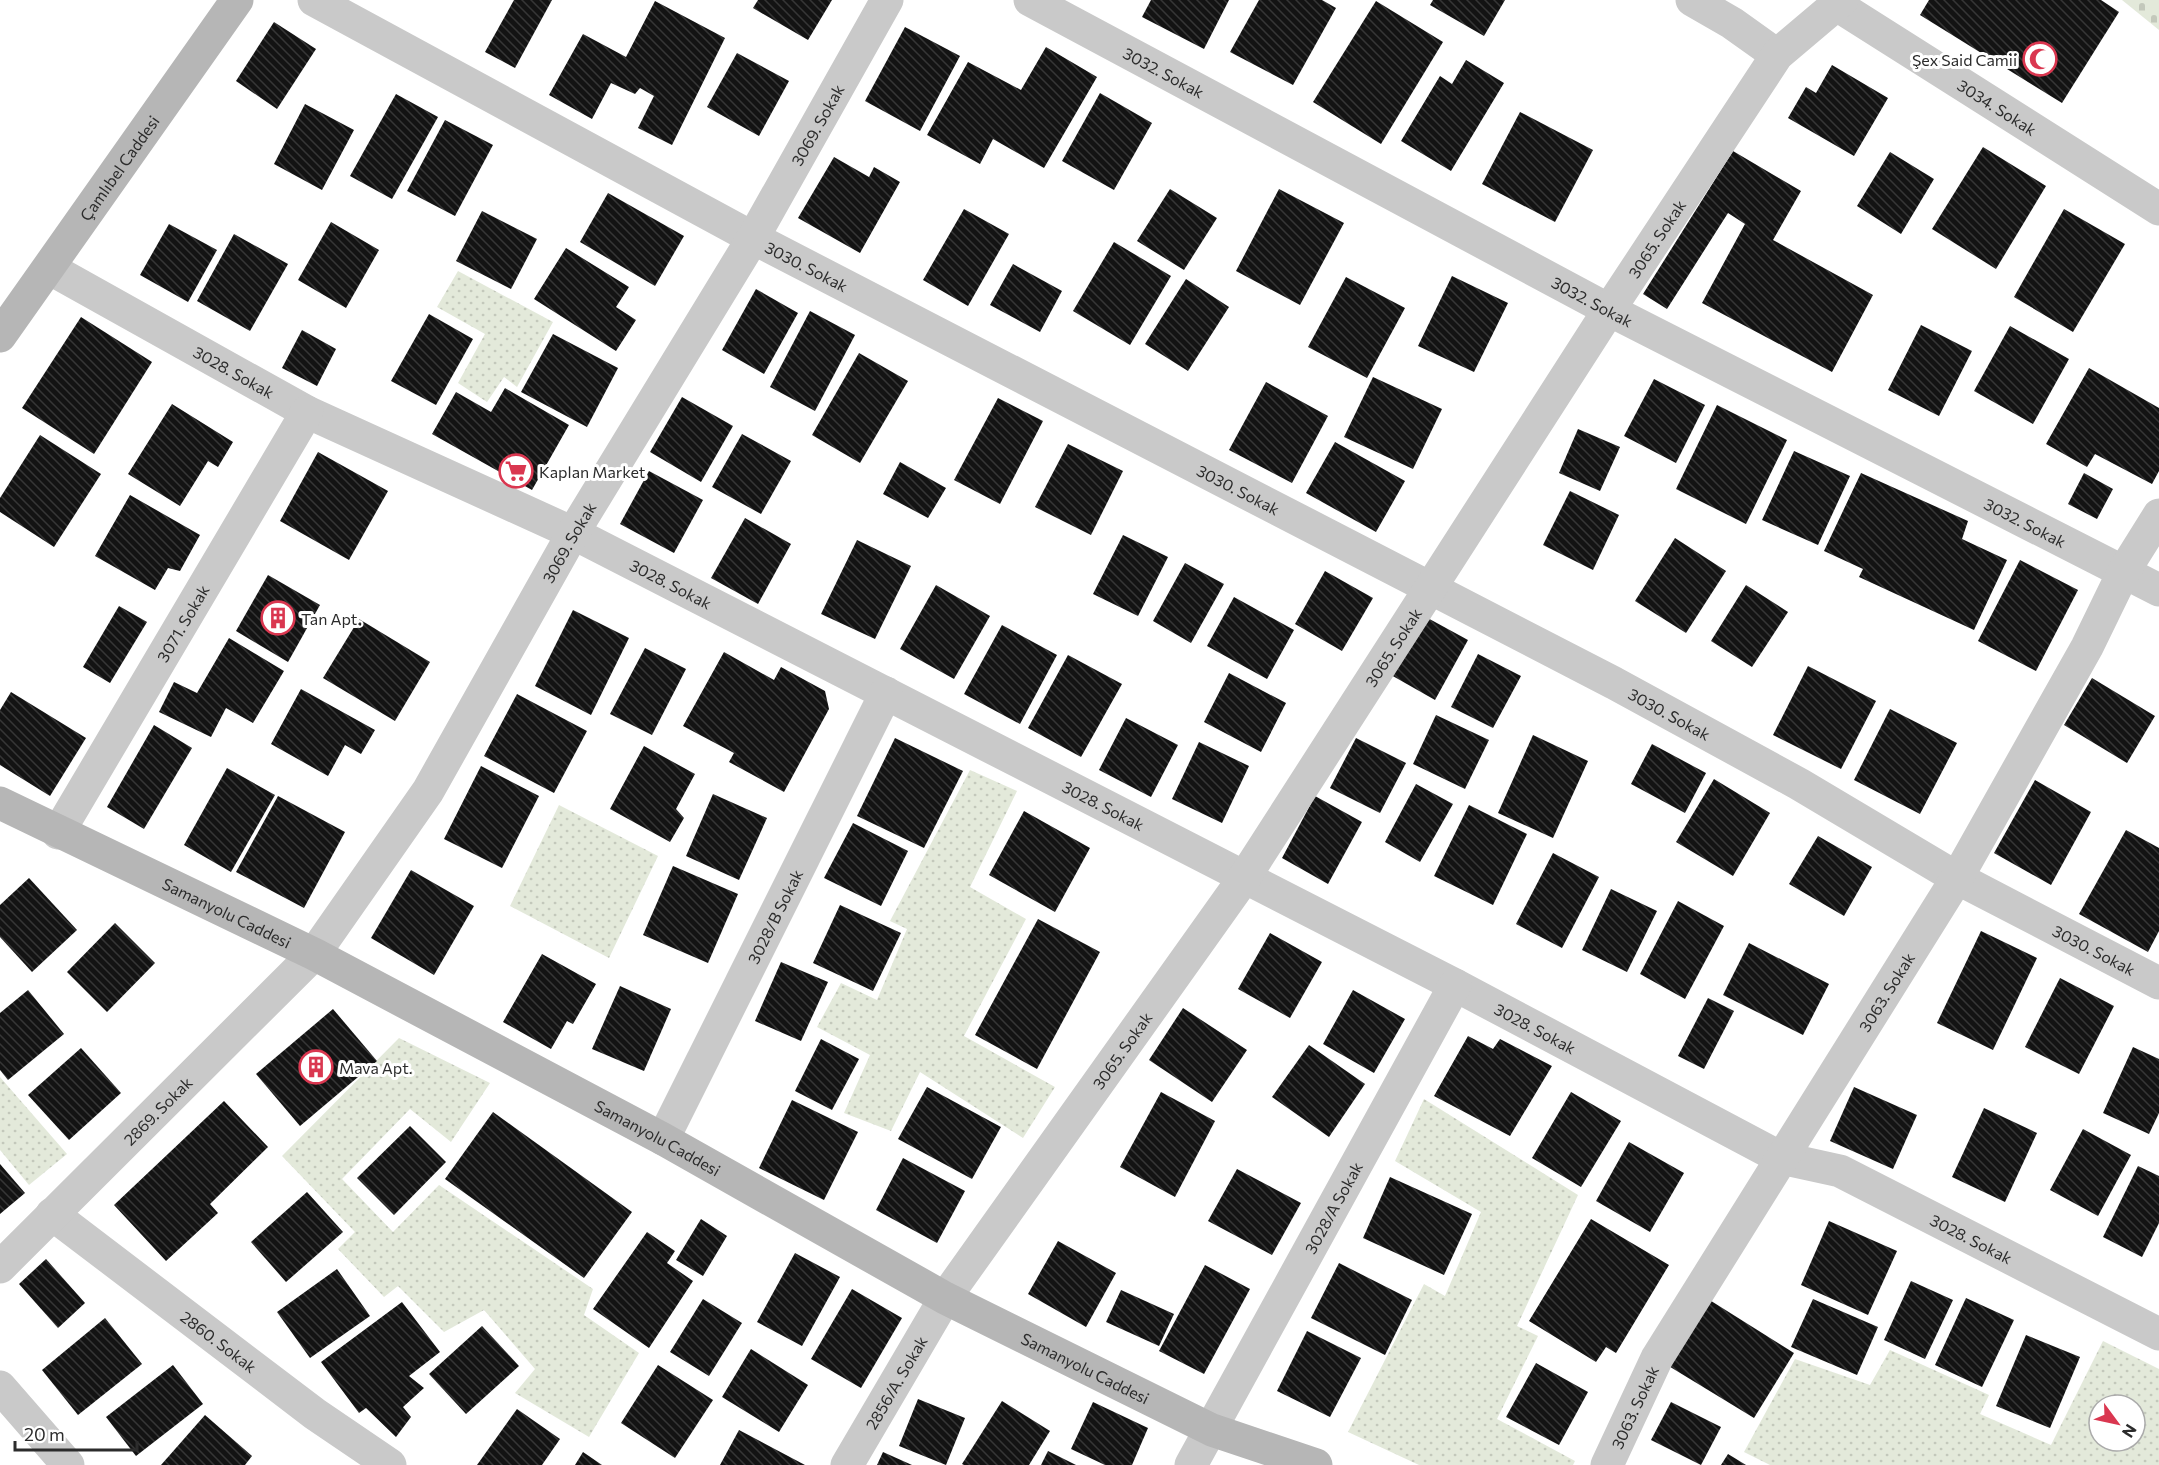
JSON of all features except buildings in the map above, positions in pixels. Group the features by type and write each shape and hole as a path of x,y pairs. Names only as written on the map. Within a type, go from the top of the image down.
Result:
{"street":[{"name":"Çamlıbel Caddesi","path":"0,336 237,0"},
{"name":"3030. Sokak","path":"314,0 753,238 1614,683 1799,784 1957,878 2159,983"},
{"name":"3069. Sokak","path":"314,954 428,792 573,533 753,238 887,0"},
{"name":"3032. Sokak","path":"1030,0 1609,310 2159,590"},
{"path":"1692,0 1732,23 1777,55"},
{"name":"3065. Sokak","path":"945,1298 1244,878 1609,310 1777,55 1840,2"},
{"name":"3034. Sokak","path":"1840,2 2159,209"},
{"name":"3028. Sokak","path":"49,268 307,412 573,533 1455,985 1781,1158 1840,1171 2159,1334"},
{"name":"3071. Sokak","path":"58,833 307,412"},
{"name":"3063. Sokak","path":"1607,1465 1657,1359 1957,878 2086,647 2124,571 2159,515"},
{"name":"3028/B Sokak","path":"663,1139 886,693"},
{"name":"Samanyolu Caddesi","path":"0,803 58,833 314,954 663,1139 945,1298 1212,1430 1316,1465"},
{"name":"2869. Sokak","path":"0,1267 314,954"},
{"name":"3028/A Sokak","path":"1191,1465 1455,985"},
{"name":"2860. Sokak","path":"52,1214 315,1414 390,1465"},
{"name":"2856/A. Sokak","path":"847,1465 945,1298"},
{"path":"0,1387 68,1465"}],"green space":[{"path":"2122,0 2159,0 2159,30"},
{"path":"458,271 553,322 517,387 504,377 487,402 458,383 485,334 437,307"},
{"path":"970,770 1017,791 970,887 1026,919 964,1036 1055,1087 1023,1138 920,1072 891,1131 844,1113 870,1055 817,1027 841,983 877,1000 907,929 890,921"},
{"path":"559,805 658,856 609,958 510,906"},
{"path":"399,1038 490,1083 451,1142 410,1109 342,1179 393,1232 439,1185 593,1289 584,1315 639,1353 589,1437 515,1393 535,1369 484,1310 444,1332 398,1286 384,1297 338,1249 355,1232 282,1156"},
{"path":"0,1077 67,1154 29,1185 0,1150"},
{"path":"1424,1099 1578,1195 1517,1326 1538,1336 1497,1419 1575,1461 1573,1465 1419,1465 1348,1432 1424,1284 1445,1296 1481,1212 1395,1161"},
{"path":"2103,1341 2159,1369 2159,1465 1770,1465 1744,1452 1795,1359 1870,1385 1890,1350 1989,1395 1980,1414 2051,1445"}],"place":[{"name":"Şex Said Camii","path":"2040,59"},
{"name":"Kaplan Market","path":"516,471"},
{"name":"Tan Apt.","path":"278,618"},
{"name":"Mava Apt.","path":"316,1067"}]}
